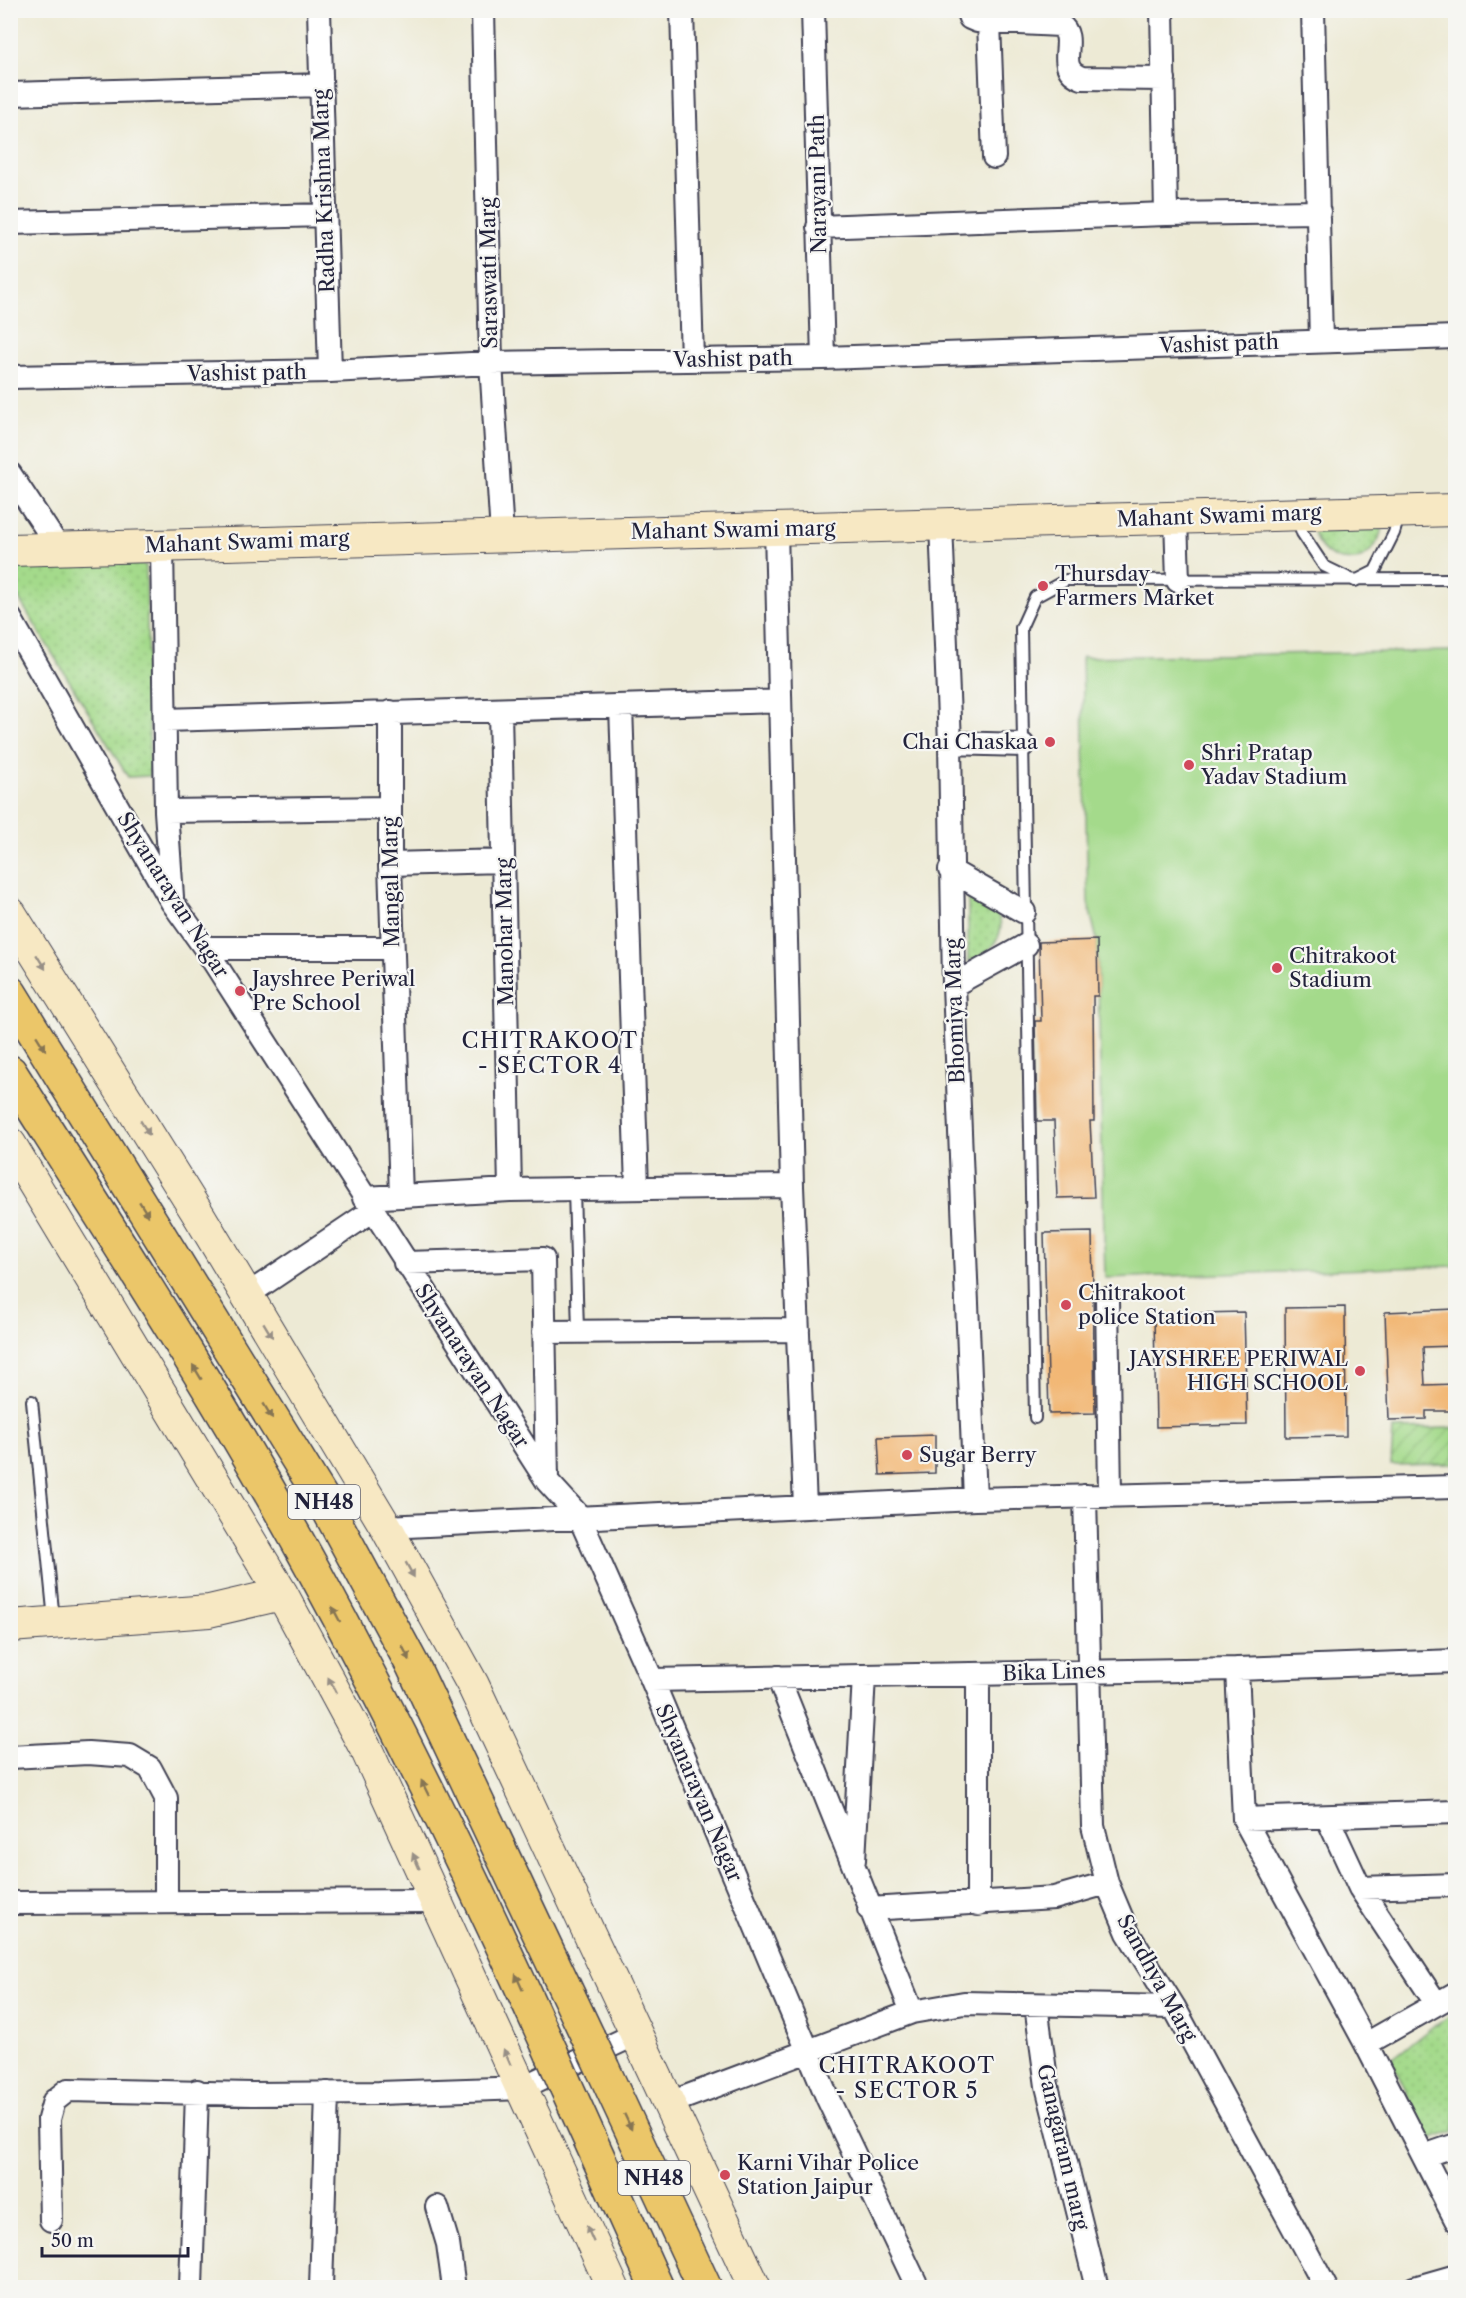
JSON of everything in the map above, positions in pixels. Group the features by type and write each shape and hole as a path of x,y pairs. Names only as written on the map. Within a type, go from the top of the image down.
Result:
{"highway":[{"name":"NH48","path":"10,993 326,1505 413,1666 705,2288"},
{"name":"NH48","path":"10,1072 137,1274 312,1567 509,1959 657,2288"}],"street":[{"name":"Radha Krishna Marg","path":"319,10 330,371"},
{"name":"Saraswati Marg","path":"483,10 491,363 502,535"},
{"path":"682,10 692,360"},
{"name":"Narayani Path","path":"813,10 823,358"},
{"path":"967,10 970,18 989,22 1060,25 1067,34 1068,68 1072,74 1082,78 1164,80"},
{"path":"1162,10 1166,213"},
{"path":"1313,10 1321,341"},
{"path":"989,22 994,157"},
{"path":"10,94 321,85"},
{"path":"818,227 1166,213 1319,212"},
{"path":"10,223 325,215"},
{"name":"Vashist path","path":"10,377 330,371 491,363 823,358 1455,337"},
{"path":"10,474 59,548"},
{"name":"Mahant Swami marg","path":"10,550 1455,510"},
{"path":"1176,518 1178,581"},
{"name":"Bhomiya Marg","path":"941,524 950,743 950,870 954,985 975,1499"},
{"path":"776,529 792,1186 805,1507"},
{"path":"162,545 166,811 172,902"},
{"name":"Shyanarayan Nagar","path":"10,618 172,902 206,948 405,1263 547,1480 579,1516 652,1680 808,2052 918,2288"},
{"path":"165,720 780,700"},
{"path":"621,706 638,1188"},
{"name":"Manohar Marg","path":"500,710 510,1190"},
{"name":"Mangal Marg","path":"390,712 390,864 401,1196"},
{"path":"950,743 1023,745"},
{"path":"166,811 389,808"},
{"path":"390,864 503,861"},
{"path":"950,870 1024,912"},
{"path":"10,913 247,1295 386,1527 478,1696 569,1884 667,2103 755,2288"},
{"path":"954,985 1026,945"},
{"path":"206,948 392,948"},
{"path":"10,1144 282,1594 368,1754 613,2288"},
{"path":"247,1295 368,1204 401,1196 510,1190 792,1186"},
{"path":"405,1263 543,1259 547,1480"},
{"path":"1107,1299 1110,1495"},
{"path":"544,1332 798,1330"},
{"path":"386,1527 579,1516 975,1499 1455,1487"},
{"name":"Sandhya Marg","path":"1084,1496 1093,1826 1107,1883 1128,1933 1174,2007 1326,2288"},
{"path":"10,1626 209,1611 282,1594"},
{"name":"Bika Lines","path":"652,1680 1237,1669 1455,1661"},
{"path":"1237,1669 1245,1819 1366,2044 1455,2220"},
{"path":"978,1674 978,1904"},
{"path":"853,1868 864,1676"},
{"path":"778,1677 912,2012"},
{"path":"10,1757 88,1753 130,1756 150,1768 166,1798 166,1902"},
{"path":"1245,1819 1455,1812"},
{"path":"1327,1817 1360,1888 1446,1998 1366,2044"},
{"path":"869,1909 1054,1898 1107,1883"},
{"path":"1360,1888 1455,1885"},
{"path":"10,1903 435,1901"},
{"path":"667,2103 912,2012 964,2003 1174,2007"},
{"name":"Ganagaram marg","path":"1036,2005 1047,2086 1097,2288"},
{"path":"51,2220 49,2119 54,2101 68,2090 327,2093 521,2088 636,2034"},
{"path":"191,2288 197,2091"},
{"path":"321,2288 327,2093"},
{"path":"1424,2156 1455,2145"},
{"path":"436,2207 448,2244 454,2288"},
{"path":"1414,2288 1455,2276"}],"lane":[{"path":"1354,581 1375,571 1394,533 1401,510"},
{"path":"1296,514 1302,533 1324,566 1354,581"},
{"path":"1035,1418 1024,912 1021,628 1035,597 1066,580 1455,579"},
{"path":"574,1189 578,1331"},
{"path":"32,1401 55,1623"}],"green space":[{"path":"1383,522 1379,539 1371,551 1360,558 1349,560 1337,558 1326,552 1317,542 1312,527"},
{"path":"116,555 146,566 150,776 128,777 11,586 11,568"},
{"name":"Chitrakoot Stadium","path":"1455,651 1455,1266 1105,1278 1097,940 1088,903 1082,657"},
{"path":"968,899 980,901 991,907 1001,923 997,940 991,947 984,954 968,961"},
{"path":"1455,1428 1455,1464 1391,1465 1393,1429"},
{"path":"1455,2013 1455,2131 1429,2140 1391,2060 1433,2026"}],"building":[{"path":"1097,940 1098,996 1093,996 1094,1121 1090,1121 1094,1197 1057,1198 1054,1121 1037,1121 1035,1021 1041,1021 1039,942"},
{"path":"1092,1232 1095,1413 1049,1414 1044,1233"},
{"path":"1345,1307 1346,1436 1286,1437 1285,1308"},
{"path":"1455,1309 1455,1346 1423,1347 1425,1385 1455,1384 1455,1411 1426,1411 1426,1419 1389,1420 1385,1312"},
{"path":"1244,1312 1247,1425 1156,1427 1154,1314"},
{"name":"Sugar Berry","path":"935,1435 935,1473 880,1475 878,1437"}],"place":[{"name":"Thursday Farmers Market","path":"1043,586"},
{"name":"Chai Chaskaa","path":"1050,742"},
{"name":"Shri Pratap Yadav Stadium","path":"1189,765"},
{"name":"Chitrakoot Stadium","path":"1277,968"},
{"name":"Jayshree Periwal Pre School","path":"240,991"},
{"name":"Chitrakoot police Station","path":"1066,1305"},
{"name":"JAYSHREE PERIWAL HIGH SCHOOL","path":"1360,1371"},
{"name":"Sugar Berry","path":"907,1455"},
{"name":"Karni Vihar Police Station Jaipur","path":"725,2175"}],"district":[{"name":"CHITRAKOOT - SECTOR 4","path":"550,1052"},
{"name":"CHITRAKOOT - SECTOR 5","path":"907,2078"}]}
